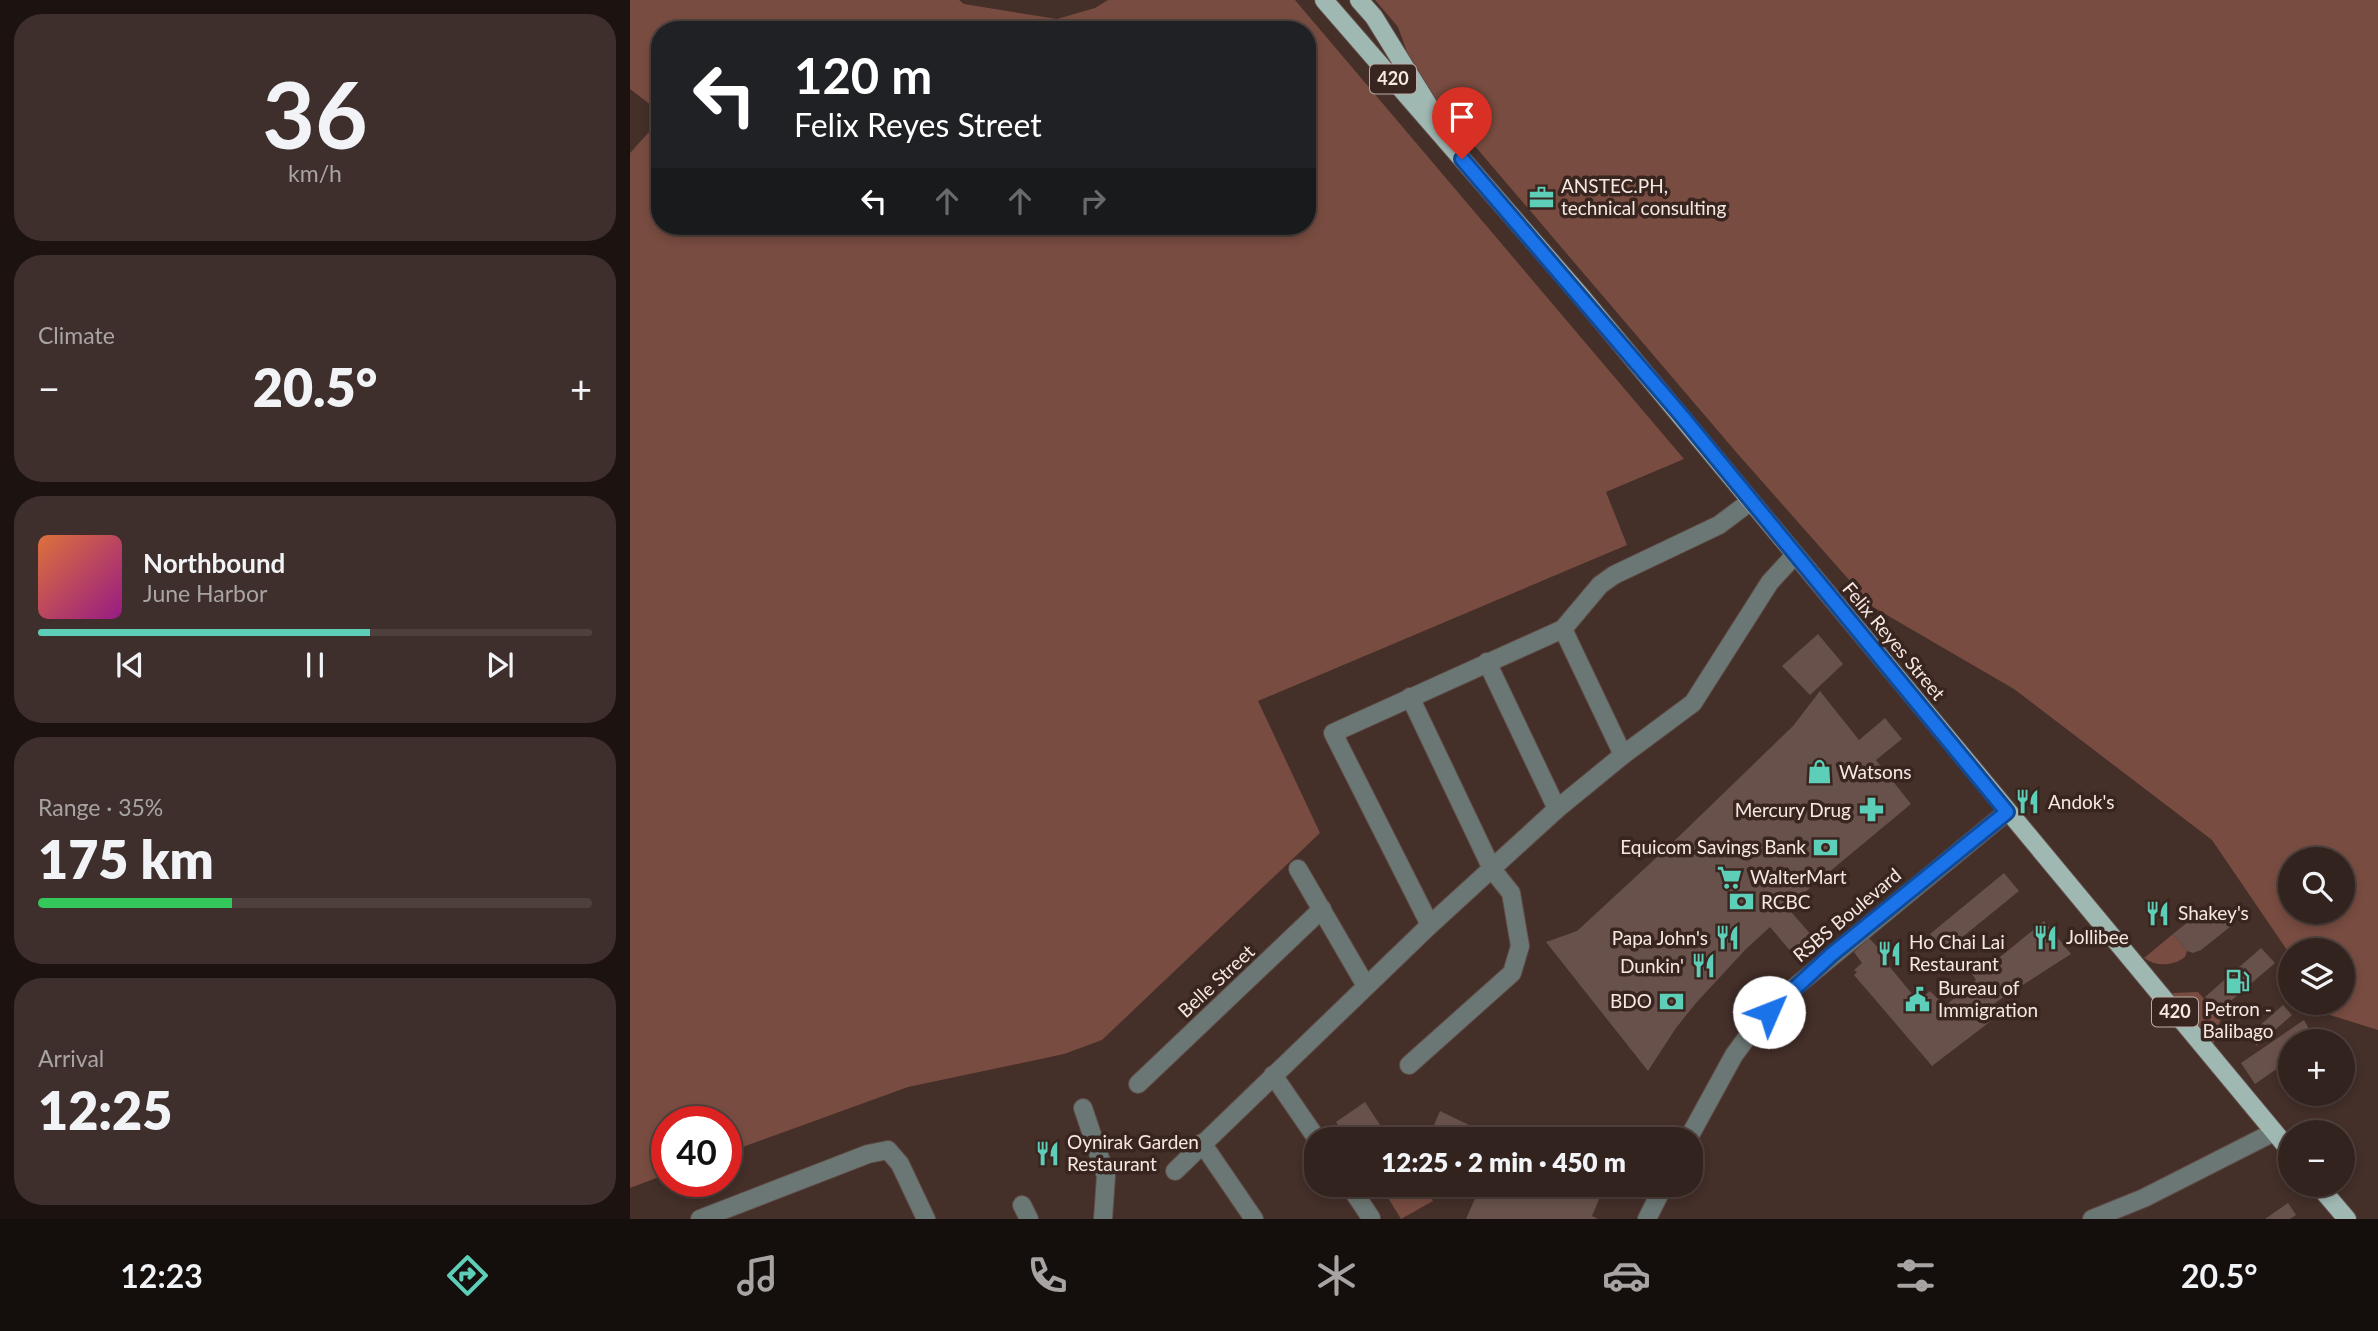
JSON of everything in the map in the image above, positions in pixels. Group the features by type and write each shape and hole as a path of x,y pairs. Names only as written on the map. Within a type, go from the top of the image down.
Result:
{"main road":[{"name":"Felix Reyes Street","path":"1324,0 1580,295 2278,1137"},
{"name":"Felix Reyes Street","path":"1359,0 1374,17 1462,159"},
{"path":"2328,1197 2347,1219"}],"street":[{"path":"1430,925 1333,733 1563,629 1600,585 1614,575 1719,525 1751,501"},
{"path":"1175,1171 1430,925 1557,809 1693,703 1770,582 1795,555"},
{"path":"1563,629 1623,755"},
{"path":"1488,662 1557,809"},
{"path":"1409,1065 1512,972 1520,946 1511,893 1492,869 1410,697"},
{"name":"RSBS Boulevard","path":"1695,1127 1734,1055 1754,1028 1784,996 2007,812"},
{"path":"1298,869 1366,986"},
{"name":"Belle Street","path":"1138,1084 1322,909"},
{"path":"1273,1075 1309,1127"},
{"path":"1083,1108 1106,1176 1103,1219"},
{"path":"2092,1219 2144,1198 2274,1132"},
{"path":"1202,1143 1254,1219"},
{"path":"709,1217 868,1154 888,1150 900,1164 924,1218"},
{"path":"1357,1197 1371,1218"},
{"path":"1647,1219 1658,1197"}],"shaded area":[{"path":"630,0 959,0 964,4 1057,19 1095,8 1108,0 1295,0 1313,21 651,21 651,105 630,89"},
{"path":"1375,0 2378,0 2378,1030 2330,1015 2355,1015 2355,938 2279,938 2212,840 2014,689 1873,607 1736,452 1416,77 1398,27"},
{"path":"1316,25 1684,459 1606,492 1627,545 1258,701 1320,833 1102,1040 1064,1054 908,1087 742,1147 742,1106 651,1106 651,1180 630,1188 630,153 651,130 651,235 1316,235"},
{"path":"2173,934 2187,951 2185,957 2164,964 2144,958"},
{"path":"2198,992 2221,1018 2213,1045 2172,995"},
{"path":"1387,1197 1430,1197 1433,1201 1401,1219"}],"building":[{"path":"1818,634 1843,664 1810,695 1782,666"},
{"name":"WalterMart","path":"1820,691 1859,740 1885,718 1902,739 1876,760 1911,804 1787,907 1812,936 1792,953 1770,927 1696,1003 1648,1071 1546,942 1577,931 1793,726"},
{"path":"2004,873 2019,891 1944,952 1930,934"},
{"path":"2208,906 2223,924 2231,918 2235,923 2201,950 2193,953 2187,951 2173,934"},
{"path":"2044,921 2071,954 1996,1002 1991,1021 1932,1066 1854,975 1857,972 1854,970 1862,963 1854,952 1869,938 1918,1001 1930,991 1945,1006 1976,980 1972,974 1980,967 1983,971"},
{"name":"Petron - Balibago","path":"2261,948 2275,963 2218,1012 2205,997"},
{"path":"2278,1009 2278,1015 2292,1015 2257,1046 2248,1036"},
{"path":"2304,1020 2309,1029 2291,1029"},
{"path":"2278,1038 2278,1068 2255,1084 2241,1063"},
{"path":"1365,1102 1381,1127 1339,1127 1336,1122"},
{"path":"1440,1111 1473,1127 1433,1127"},
{"path":"1476,1197 1600,1197 1592,1216 1598,1219 1466,1219"},
{"path":"2288,1203 2296,1215 2290,1219 2265,1219"}],"place":[{"name":"ANSTEC.PH, technical consulting","path":"1541,197"},
{"name":"Watsons","path":"1819,772"},
{"name":"Andok's","path":"2028,802"},
{"name":"Mercury Drug","path":"1871,810"},
{"name":"Equicom Savings Bank","path":"1826,847"},
{"name":"WalterMart","path":"1730,877"},
{"name":"RCBC","path":"1741,902"},
{"name":"Shakey's","path":"2158,913"},
{"name":"Jollibee","path":"2046,937"},
{"name":"Papa John's","path":"1728,938"},
{"name":"Ho Chai Lai Restaurant","path":"1889,953"},
{"name":"Dunkin'","path":"1704,966"},
{"name":"Petron - Balibago","path":"2238,981"},
{"name":"Bureau of Immigration","path":"1918,999"},
{"name":"BDO","path":"1672,1001"},
{"name":"Oynirak Garden Restaurant","path":"1047,1153"}],"route":[{"path":"1462,159 1681,415 2007,812 1831,955 1769,1012"}]}
